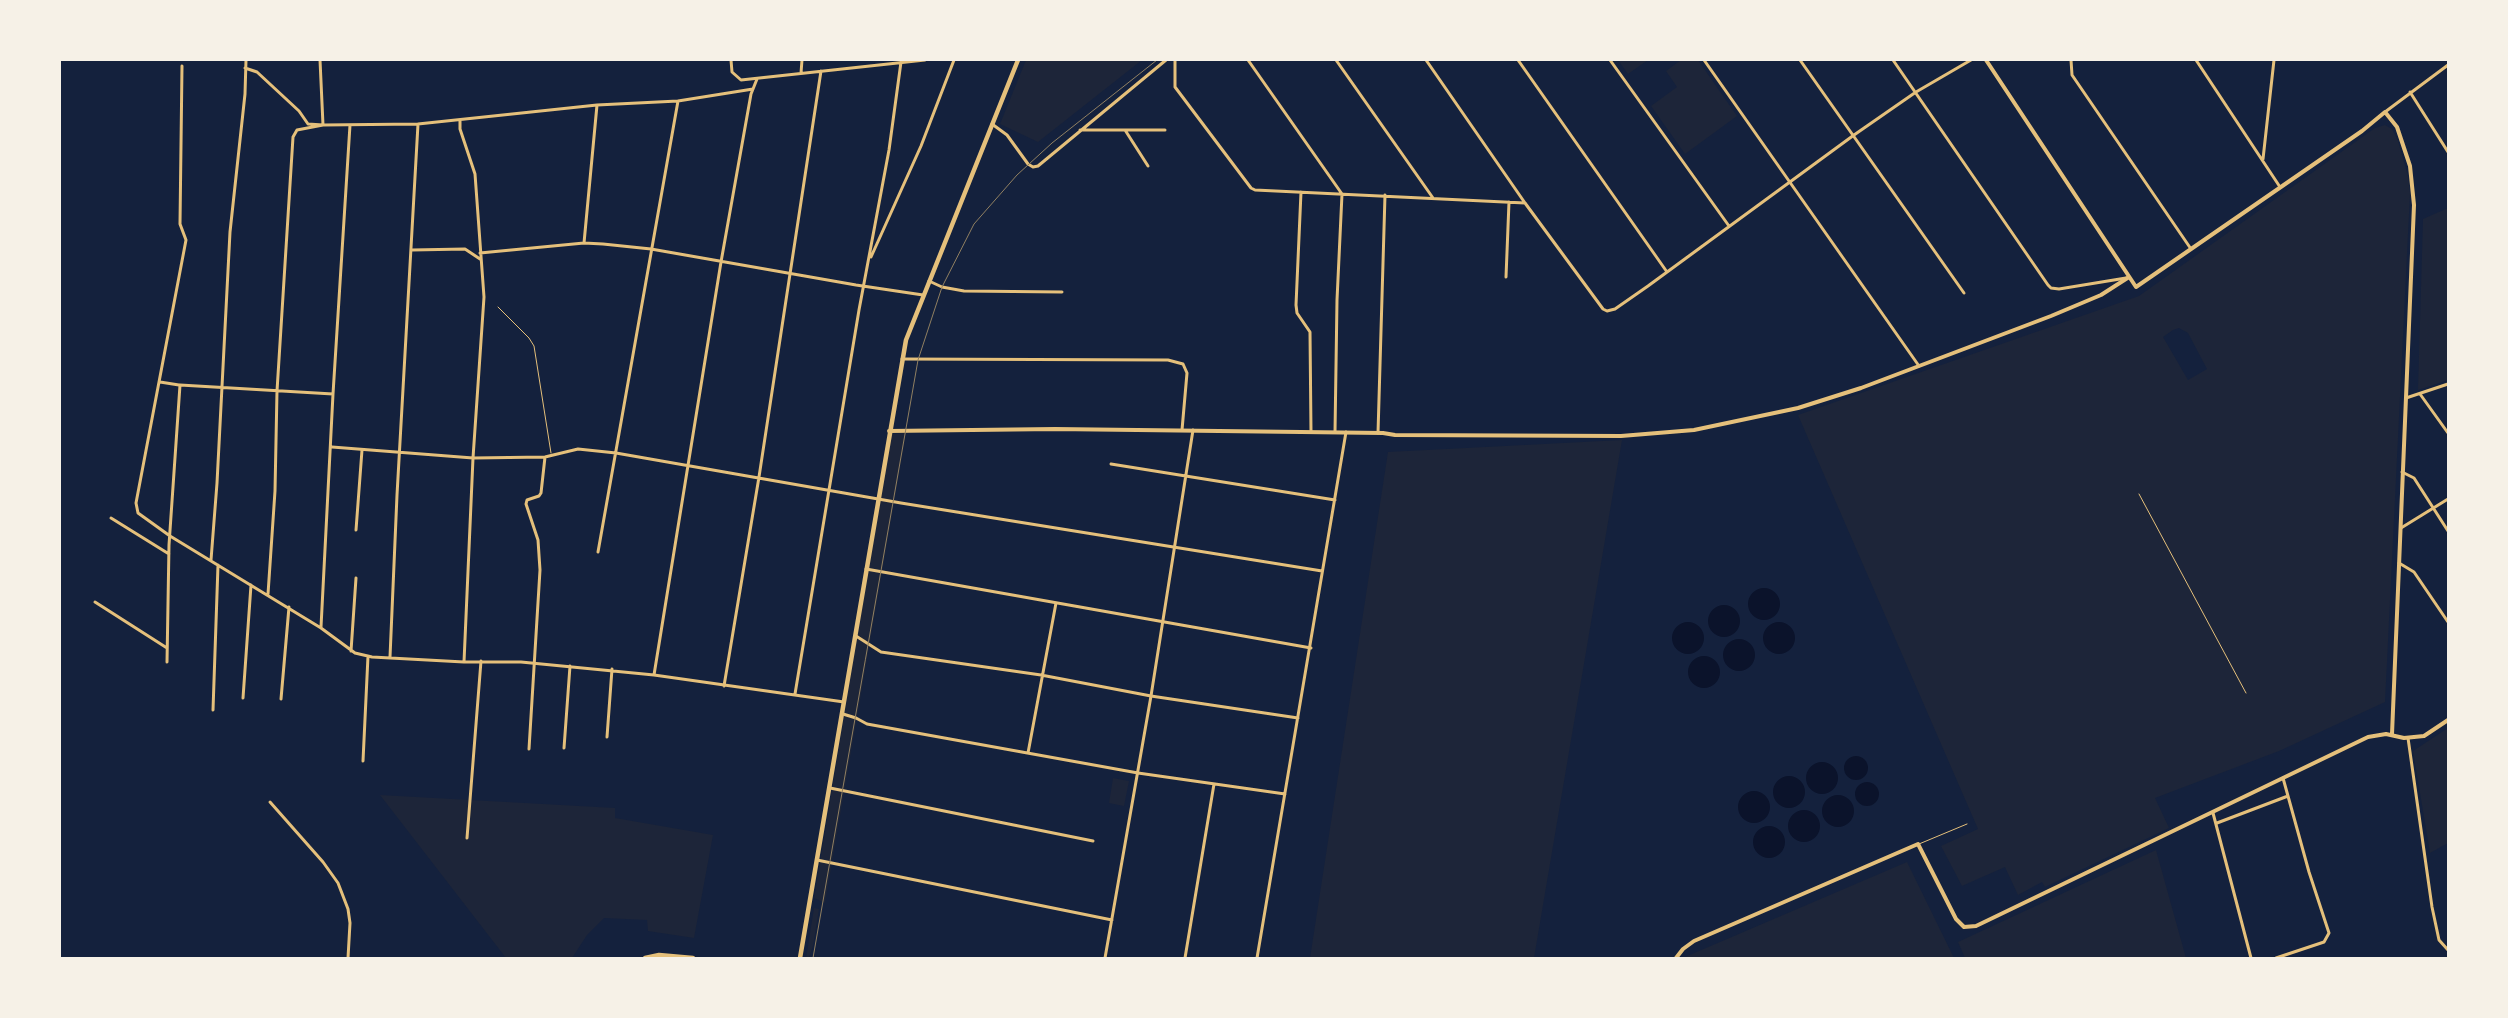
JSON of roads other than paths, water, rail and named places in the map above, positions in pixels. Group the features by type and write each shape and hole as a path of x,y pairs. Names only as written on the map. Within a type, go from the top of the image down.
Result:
{"main road":[{"path":"800,958 843,714 877,499 906,340 1018,60"},
{"path":"645,958 666,955 693,958"}],"street":[{"path":"211,560 231,226 245,94 246,60"},
{"path":"320,60 323,125"},
{"path":"731,60 732,72 737,78 757,78 821,71 873,62 925,60"},
{"path":"801,73 802,60"},
{"path":"868,264 920,146 954,60"},
{"path":"992,124 1006,135 1033,168 1038,166 1166,60"},
{"path":"1175,60 1175,87 1251,188 1261,191 1525,203"},
{"path":"1248,60 1342,194 1337,300 1335,432"},
{"path":"1336,60 1433,198"},
{"path":"1426,60 1525,203 1603,309 1607,311 1615,309 1789,180 1916,92 1971,60"},
{"path":"1518,60 1667,272"},
{"path":"1610,60 1729,226"},
{"path":"1704,60 1919,367"},
{"path":"1800,60 1964,293"},
{"path":"1893,60 2051,288 2059,289 2129,277"},
{"path":"1986,60 2136,287 2362,131 2410,92 2448,65"},
{"path":"2071,60 2072,75 2191,250"},
{"path":"2196,60 2280,187"},
{"path":"2263,160 2274,60"},
{"path":"795,694 864,285 889,150 901,62"},
{"path":"182,66 180,224 186,240 136,506 138,513 170,536 289,607 351,651 368,656 464,662 533,663 612,669 845,702"},
{"path":"245,68 257,72 299,111 308,124 323,125 418,124 597,105 678,101 752,88"},
{"path":"724,686 759,477 821,71"},
{"path":"654,675 721,262 752,88 757,78"},
{"path":"2410,92 2448,152"},
{"path":"598,552 678,101"},
{"path":"584,243 597,105"},
{"path":"2385,112 2402,136 2413,186 2414,205 2392,734"},
{"path":"460,120 460,129 475,174 484,297 473,458 464,662"},
{"path":"390,657 418,124"},
{"path":"268,594 275,491 277,391 293,137 297,130 323,125"},
{"path":"321,628 350,125"},
{"path":"1080,130 1165,130"},
{"path":"1125,130 1148,166"},
{"path":"1301,192 1296,305 1297,313 1310,332 1312,432"},
{"path":"1378,433 1385,196"},
{"path":"1506,276 1509,202"},
{"path":"480,253 584,243 651,249 923,295"},
{"path":"412,250 461,248 468,250 480,259"},
{"path":"890,431 1193,430 1346,432 1395,435 1575,436 1637,435 1694,430 1798,408 1919,367 2092,298 2129,277"},
{"path":"928,281 942,287 964,291 1062,292"},
{"path":"902,359 1168,360 1183,364 1187,373 1182,430"},
{"path":"160,382 179,385"},
{"path":"2405,398 2448,384"},
{"path":"167,662 169,554 180,385 333,394"},
{"path":"2420,394 2448,433"},
{"path":"1105,958 1151,696 1193,430"},
{"path":"1257,958 1311,648 1346,432"},
{"path":"332,447 473,458 545,457 578,449 616,453 830,489 877,499 1322,571"},
{"path":"356,530 362,450"},
{"path":"529,749 540,570 538,540 526,504 527,500 539,496 541,493 545,457"},
{"path":"1112,464 1335,500"},
{"path":"2402,472 2412,476 2448,531"},
{"path":"2401,528 2448,499"},
{"path":"111,518 169,554"},
{"path":"2399,563 2414,572 2448,622"},
{"path":"213,710 218,564"},
{"path":"866,569 1311,648"},
{"path":"351,651 356,578"},
{"path":"244,698 252,585"},
{"path":"95,602 167,648"},
{"path":"1028,753 1041,675 1056,603"},
{"path":"281,699 289,607"},
{"path":"855,636 881,652 1041,675 1151,696 1298,718"},
{"path":"363,761 368,656"},
{"path":"467,838 481,661"},
{"path":"564,748 570,666"},
{"path":"606,737 612,669"},
{"path":"843,714 867,724 1138,773 1285,794"},
{"path":"1676,958 1683,949 1694,941 1918,844 1956,919 1964,927 1970,927 2213,813 2368,737 2392,734 2408,738 2424,736 2448,720"},
{"path":"2408,738 2432,907 2439,940 2448,950"},
{"path":"2276,958 2324,942 2329,933 2309,872 2283,778"},
{"path":"1185,958 1214,784"},
{"path":"830,788 1093,842"},
{"path":"2217,823 2288,796"},
{"path":"270,802 323,862 338,884 348,909 350,922 348,958"},
{"path":"2213,813 2251,958"},
{"path":"817,860 1112,920"}],"lane":[{"path":"498,307 534,346 552,456"},
{"path":"2139,494 2246,693"},
{"path":"1918,844 1967,824"}],"tram line":[{"path":"813,958 918,360 942,287 974,224 1017,175 1052,143 1157,60"}]}
